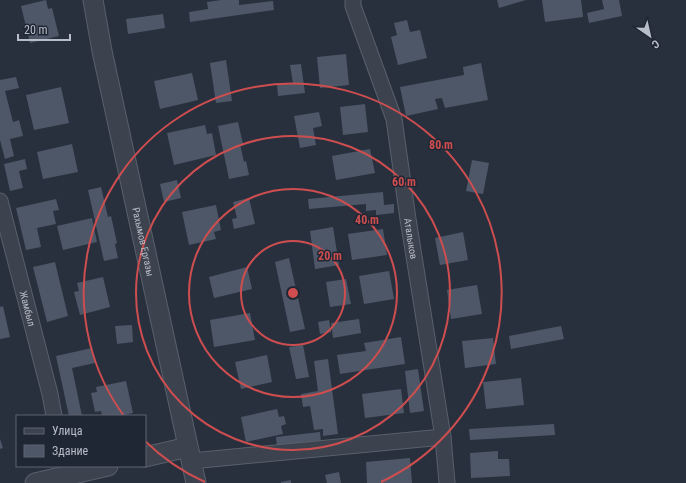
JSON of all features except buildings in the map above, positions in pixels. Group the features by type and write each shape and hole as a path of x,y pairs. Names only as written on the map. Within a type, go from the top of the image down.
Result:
{"street":[{"name":"Рахымов Ергазы","path":"93,0 102,51 196,483"},
{"name":"Аталыков","path":"353,0 394,119 443,437 447,483"},
{"name":"Жамбыл","path":"0,201 50,394 54,415"},
{"path":"146,457 443,437"},
{"path":"34,483 63,471 99,467"}]}
